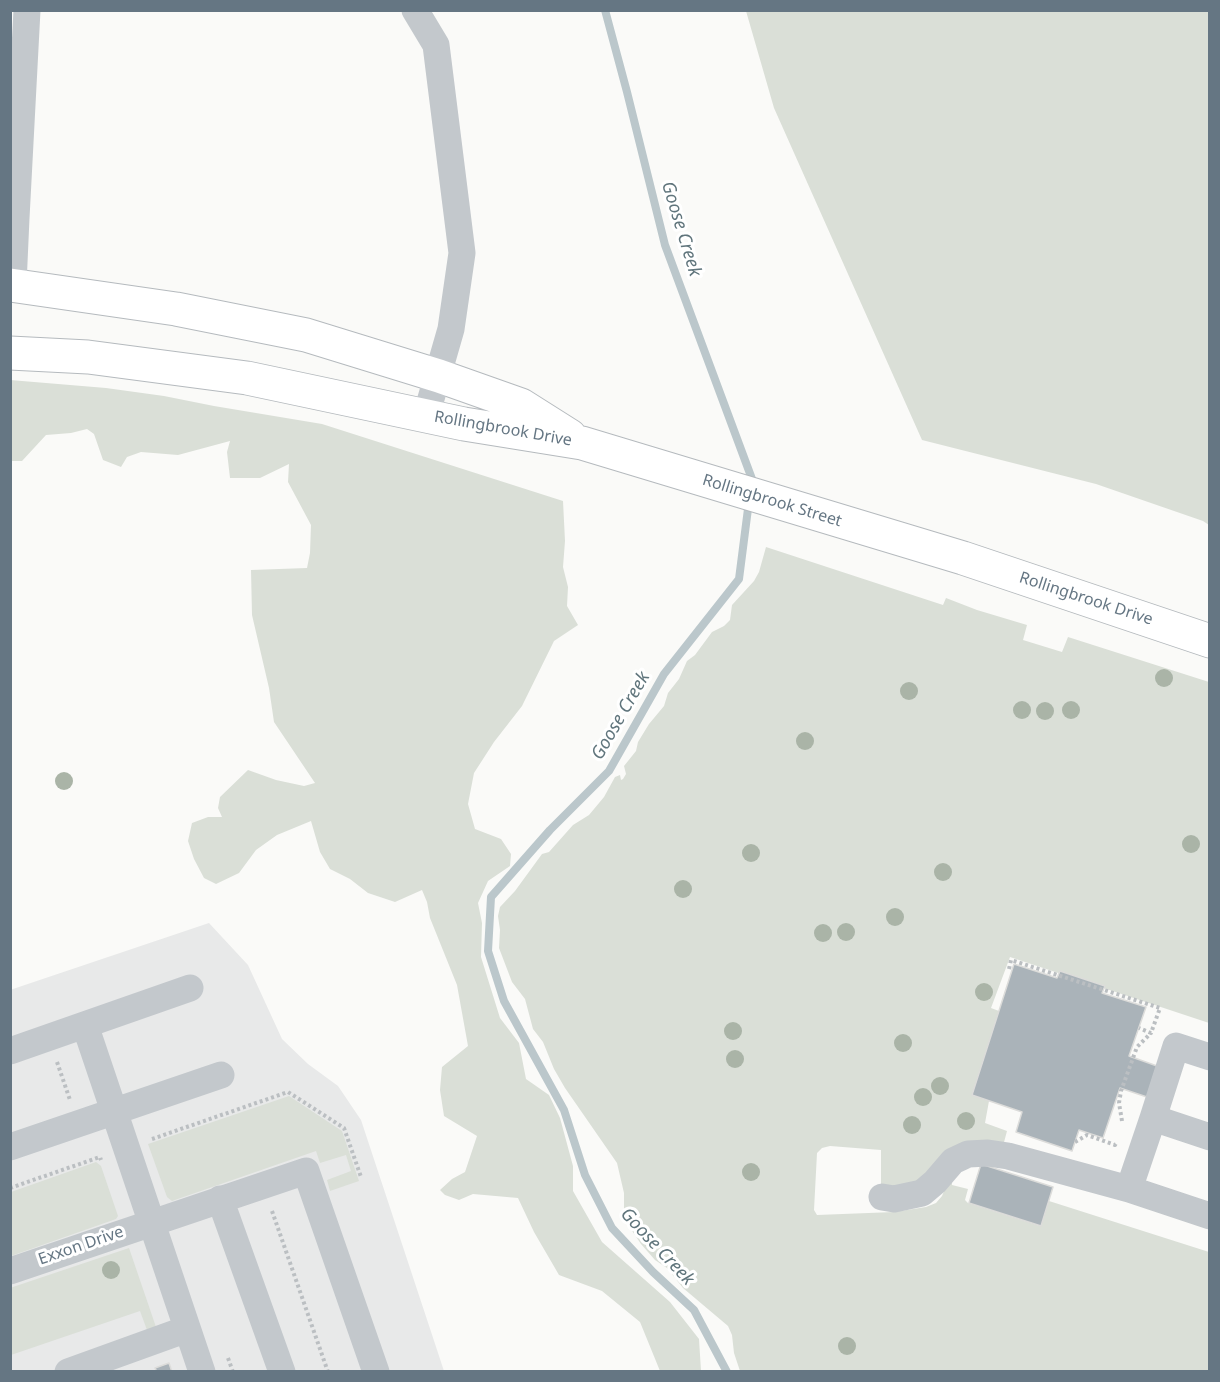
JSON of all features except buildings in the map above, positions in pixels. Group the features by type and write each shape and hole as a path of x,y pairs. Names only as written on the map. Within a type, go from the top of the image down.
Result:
{"main road":[{"name":"Rollingbrook Drive","path":"11,286 176,309 306,335 439,375 521,405 582,444"},
{"name":"Rollingbrook Drive","path":"10,353 88,357 247,378 426,416 582,444"},
{"name":"Rollingbrook Street","path":"582,444 963,558"},
{"name":"Rollingbrook Drive","path":"963,558 1209,640"}],"street":[{"path":"11,286 13,218 27,10"},
{"path":"415,10 436,45 462,253 451,329 426,416"},
{"path":"10,1051 190,988"},
{"path":"85,1025 202,1371"},
{"path":"1129,1189 1176,1046 1209,1058"},
{"path":"10,1147 221,1075"},
{"path":"1153,1118 1209,1137"},
{"path":"882,1197 894,1199 922,1193 948,1174 952,1161 968,1154 988,1153 1008,1156 1129,1189 1209,1216"},
{"name":"Exxon Drive","path":"10,1271 306,1171 376,1371"},
{"path":"220,1199 282,1371"},
{"path":"68,1371 187,1329"}],"path":[{"path":"1009,969 1011,960 1161,1008 1151,1033 1137,1047 1122,1091 1119,1103 1123,1118 1120,1130"},
{"path":"1139,1028 1151,1033"},
{"path":"49,1037 72,1107"},
{"path":"10,1188 288,1092 344,1128 361,1177"},
{"path":"1075,1142 1087,1135 1115,1145 1118,1137"},
{"path":"100,1157 103,1163"},
{"path":"270,1205 328,1371"}],"shaded area":[{"path":"746,11 1209,11 1209,525 1096,484 922,440 774,108"},
{"path":"10,380 106,388 164,396 322,424 563,501 565,541 563,567 568,587 567,606 578,625 554,641 522,706 474,773 468,804 475,829 501,839 511,854 510,866 488,881 478,903 482,923 481,957 500,1018 519,1043 526,1079 549,1095 560,1118 573,1166 573,1191 602,1242 670,1302 699,1339 701,1371 660,1371 640,1322 602,1291 559,1275 534,1232 518,1198 473,1194 459,1200 445,1195 440,1190 452,1179 465,1172 477,1136 444,1116 440,1090 442,1067 468,1046 457,985 430,918 422,890 395,902 368,893 350,879 330,869 320,852 311,821 277,835 256,850 239,873 216,884 204,878 194,859 188,841 192,823 208,817 222,817 218,808 220,797 248,770 276,780 304,786 315,783 274,722 269,688 252,615 251,570 307,568 311,525 288,482 289,464 260,478 230,478 227,452 230,441 178,455 141,452 127,457 121,467 103,460 94,434 87,429 46,435 22,461 11,461"},
{"path":"766,547 943,605 946,598 1027,625 1023,640 1062,652 1068,637 1209,682 1209,1023 1010,957 991,1008 999,1011 972,1095 989,1101 985,1123 1007,1131 1003,1146 908,1186 881,1186 881,1150 830,1146 822,1148 817,1153 814,1210 817,1215 894,1212 926,1207 936,1203 947,1184 952,1182 952,1185 968,1189 965,1200 968,1203 1040,1226 1049,1201 1209,1252 1209,1371 740,1371 728,1326 683,1288 667,1268 655,1260 626,1222 624,1193 617,1163 565,1088 543,1042 533,1029 525,999 512,982 499,948 498,916 500,907 515,891 542,854 549,852 573,825 589,815 604,797 615,777 620,775 621,780 623,779 626,774 624,766 636,751 638,742 649,724 664,706 668,693 679,679 687,661 695,655 712,632 730,620 732,605 754,581"},
{"path":"209,923 248,965 282,1039 308,1064 338,1086 361,1120 444,1371 11,1371 10,990"},
{"path":"289,1096 342,1131 359,1181 330,1191 327,1180 351,1171 346,1155 320,1163 316,1151 172,1201 167,1197 148,1144"},
{"path":"96,1162 101,1166 118,1216 116,1219 11,1256 11,1192"},
{"path":"129,1248 157,1330 147,1330 140,1311 11,1355 10,1288"}],"waterway":[{"name":"Goose Creek","path":"605,10 665,245 752,479 751,488"},
{"name":"Goose Creek","path":"727,1372 694,1310 653,1272 612,1228 585,1175 564,1110 504,1001 488,951 491,897 550,830 609,771 664,674 739,579 749,501"}]}
